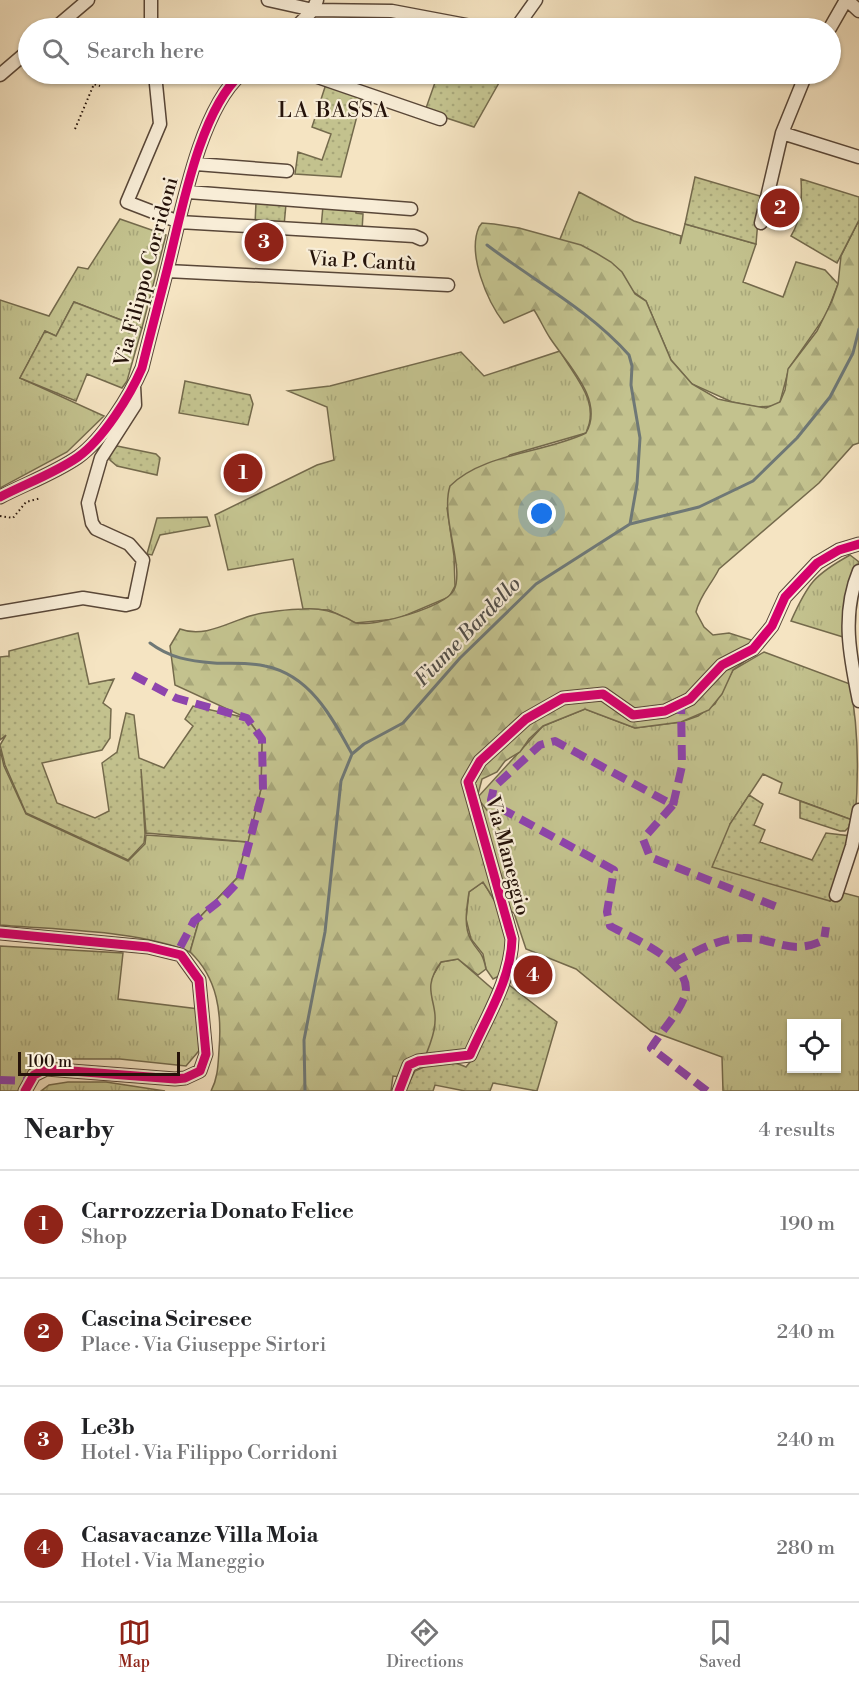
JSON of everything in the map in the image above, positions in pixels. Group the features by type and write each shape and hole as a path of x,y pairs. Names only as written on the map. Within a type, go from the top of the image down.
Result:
{"street":[{"path":"67,18 88,0"},
{"path":"151,0 152,18"},
{"path":"268,0 392,11 429,18"},
{"path":"523,18 536,0"},
{"path":"836,18 846,0 859,10"},
{"path":"304,18 315,5"},
{"path":"0,75 18,60"},
{"path":"156,84 160,124 128,202 179,222"},
{"name":"Via Filippo Corridoni","path":"0,497 78,457 93,444 134,386 142,368 196,164 213,112 222,95 232,84"},
{"path":"338,84 440,119"},
{"path":"761,223 782,133 802,84"},
{"path":"782,133 859,156"},
{"name":"Via Filippo Corridoni","path":"196,164 287,171"},
{"name":"Via Filippo Corridoni","path":"188,192 411,209"},
{"name":"Via Filippo Corridoni","path":"179,222 414,236 421,239"},
{"name":"Via P. Cantù","path":"167,271 448,285"},
{"path":"0,612 84,598 126,605 134,603 143,560 129,544 96,529 92,523 88,503 101,458 135,405 134,386"},
{"name":"Via Maneggio","path":"399,1091 409,1065 418,1061 470,1055 504,980 511,955 512,939 468,782 480,760 526,720 563,698 603,694 633,715 665,711 690,699 722,665 753,649 772,626 785,597 817,563 838,550 859,544"},
{"path":"859,571 849,605 848,628 849,650 859,701"},
{"path":"836,895 852,846 859,810"},
{"path":"0,933 148,946 181,955 195,973 202,989 206,1054 200,1071 185,1078 46,1069 34,1075 25,1091"}],"path":[{"path":"75,129 94,84 100,86"},
{"path":"0,516 13,518 26,502 41,498"}],"green space":[{"path":"326,84 362,97 341,177 295,174 298,152 322,160 331,134 312,127"},
{"path":"434,84 498,84 474,127 425,111"},
{"path":"695,177 760,196 756,244 685,224"},
{"path":"801,179 859,197 859,220 837,263 791,236 799,215"},
{"path":"579,192 634,221 681,236 680,244 685,224 756,244 743,282 783,297 796,262 825,270 838,284 826,315 789,368 780,402 775,406 757,407 732,402 692,384 671,360 646,301 560,239"},
{"path":"256,202 286,204 284,226 255,225"},
{"path":"323,206 356,208 356,213 363,214 362,231 321,228"},
{"path":"120,219 166,235 142,328 74,302 56,336 45,331 20,378 104,416 67,452 0,488 0,300 49,316 78,267 88,269"},
{"path":"859,220 859,443 853,445 819,483 719,569 703,595 696,612 704,627 713,635 729,633 751,640 749,658 733,670 722,694 709,710 681,722 635,728 585,709 543,726 529,739 520,752 505,761 497,772 482,779 477,798 494,820 508,848 510,864 505,883 520,906 514,913 497,904 483,882 469,892 467,929 471,940 482,955 486,969 478,975 458,959 441,962 431,981 435,1011 434,1030 416,1079 393,1076 391,1091 211,1091 218,1066 219,1010 207,973 190,952 200,917 237,878 261,789 262,739 247,718 175,685 170,646 180,629 207,631 269,612 298,609 320,610 335,613 356,623 365,623 393,619 438,603 454,590 457,580 448,512 450,486 479,467 570,440 586,433 591,421 591,408 582,383 550,338 534,310 504,323 491,303 477,263 475,250 479,227 482,223 519,228 581,245 611,262 622,272 635,294 646,301 671,360 692,384 718,399 766,408 780,402 785,390 788,369 817,331 832,301 838,284 841,256"},
{"path":"74,302 142,328 127,381 122,388 87,374 76,401 20,378 45,331 56,336"},
{"path":"560,351 588,400 590,421 586,433 510,455 447,508 454,556 455,586 449,597 397,619 355,623 329,610 303,609 293,559 228,570 215,515 317,465 334,460 327,407 288,391 330,386 461,352 484,376"},
{"path":"185,381 250,395 253,404 248,425 179,413"},
{"path":"117,446 156,454 160,458 157,475 117,466 110,460 109,454"},
{"path":"207,517 210,526 160,535 152,555 147,554 157,518"},
{"path":"850,555 859,562 845,609 843,637 791,621 802,597 813,581 828,568"},
{"path":"78,633 89,684 114,679 103,703 111,709 110,738 102,750 42,763 57,803 95,818 109,811 102,763 117,752 126,713 134,715 139,758 164,768 193,726 185,719 193,706 247,718 262,739 261,789 248,842 146,833 141,769 144,843 128,860 26,813 5,765 0,745 6,735 0,740 0,657 9,656 9,651"},
{"path":"764,652 850,684 857,752 855,821 779,793 782,783 763,774 730,824 830,901 840,892 859,897 859,1091 723,1091 722,1057 651,1031 576,969 526,949 514,913 520,906 507,885 511,862 477,798 543,726 585,709 635,728 681,722 698,716 715,704 733,670"},
{"path":"0,749 4,766 26,814 128,861 145,844 146,835 248,842 237,878 200,917 190,952 147,939 122,935 0,925"},
{"path":"749,795 763,804 754,825 765,830 760,842 812,860 826,833 851,836 830,901 712,867 730,824"},
{"path":"800,801 855,821 845,831 840,831 800,818"},
{"path":"483,882 497,905 506,937 501,975 493,979 486,969 483,954 471,939 466,919 469,892"},
{"path":"0,946 123,953 118,999 199,1009 203,1046 186,1066 120,1059 42,1059 29,1074 22,1091 0,1091"},
{"path":"458,959 496,992 468,1049 459,1054 425,1055 434,1029 429,982 441,962"},
{"path":"509,985 557,1022 537,1091 493,1083 490,1091 465,1091 435,1085 433,1091 405,1091 415,1071 421,1068 446,1062 466,1067 478,1052 504,987"},
{"path":"68,1082 106,1082 165,1091 41,1091 49,1085"}],"waterway":[{"path":"487,245 578,309 629,355 632,366 631,385 640,438 637,484 630,524"},
{"name":"Fiume Bardello","path":"305,1091 304,1040 325,932 341,781 352,754 364,744 403,723 460,658 536,584 630,524 699,507 753,481 797,438 830,397 853,353 859,329"},
{"path":"150,643 180,658 214,663 259,665 281,671 295,678 328,712 352,754"}],"marked path":[{"path":"133,675 176,698 247,718 262,739 263,790 239,881 221,900 194,921 177,953"},
{"path":"673,805 682,766 681,703"},
{"path":"707,1091 651,1048 681,1004 686,986 673,963 647,945 610,926 607,912 614,870 500,808 491,800 494,787 540,745 555,741 673,805 643,839 650,857 780,908"},
{"path":"673,963 725,940 754,938 791,947 812,945 824,940 826,927"},
{"path":"0,1080 29,1081"}],"cycle path":[{"path":"0,497 78,457 106,428 130,391 142,368 194,165 214,112 232,84"},
{"path":"399,1091 409,1065 418,1061 470,1055 497,999 511,954 512,939 468,782 480,761 526,719 563,698 603,694 633,715 665,711 690,699 722,665 753,649 772,626 785,597 817,563 839,550 859,544"},
{"path":"0,933 148,947 181,955 199,980 206,1054 200,1071 185,1078 175,1079 46,1069 34,1075 25,1091"}],"place":[{"name":"Cascina Sciresee","path":"780,208"},
{"name":"Le3b","path":"264,242"},
{"name":"Carrozzeria Donato Felice","path":"243,473"},
{"name":"Casavacanze Villa Moia","path":"533,975"}],"district":[{"name":"LA BASSA","path":"334,111"}]}
